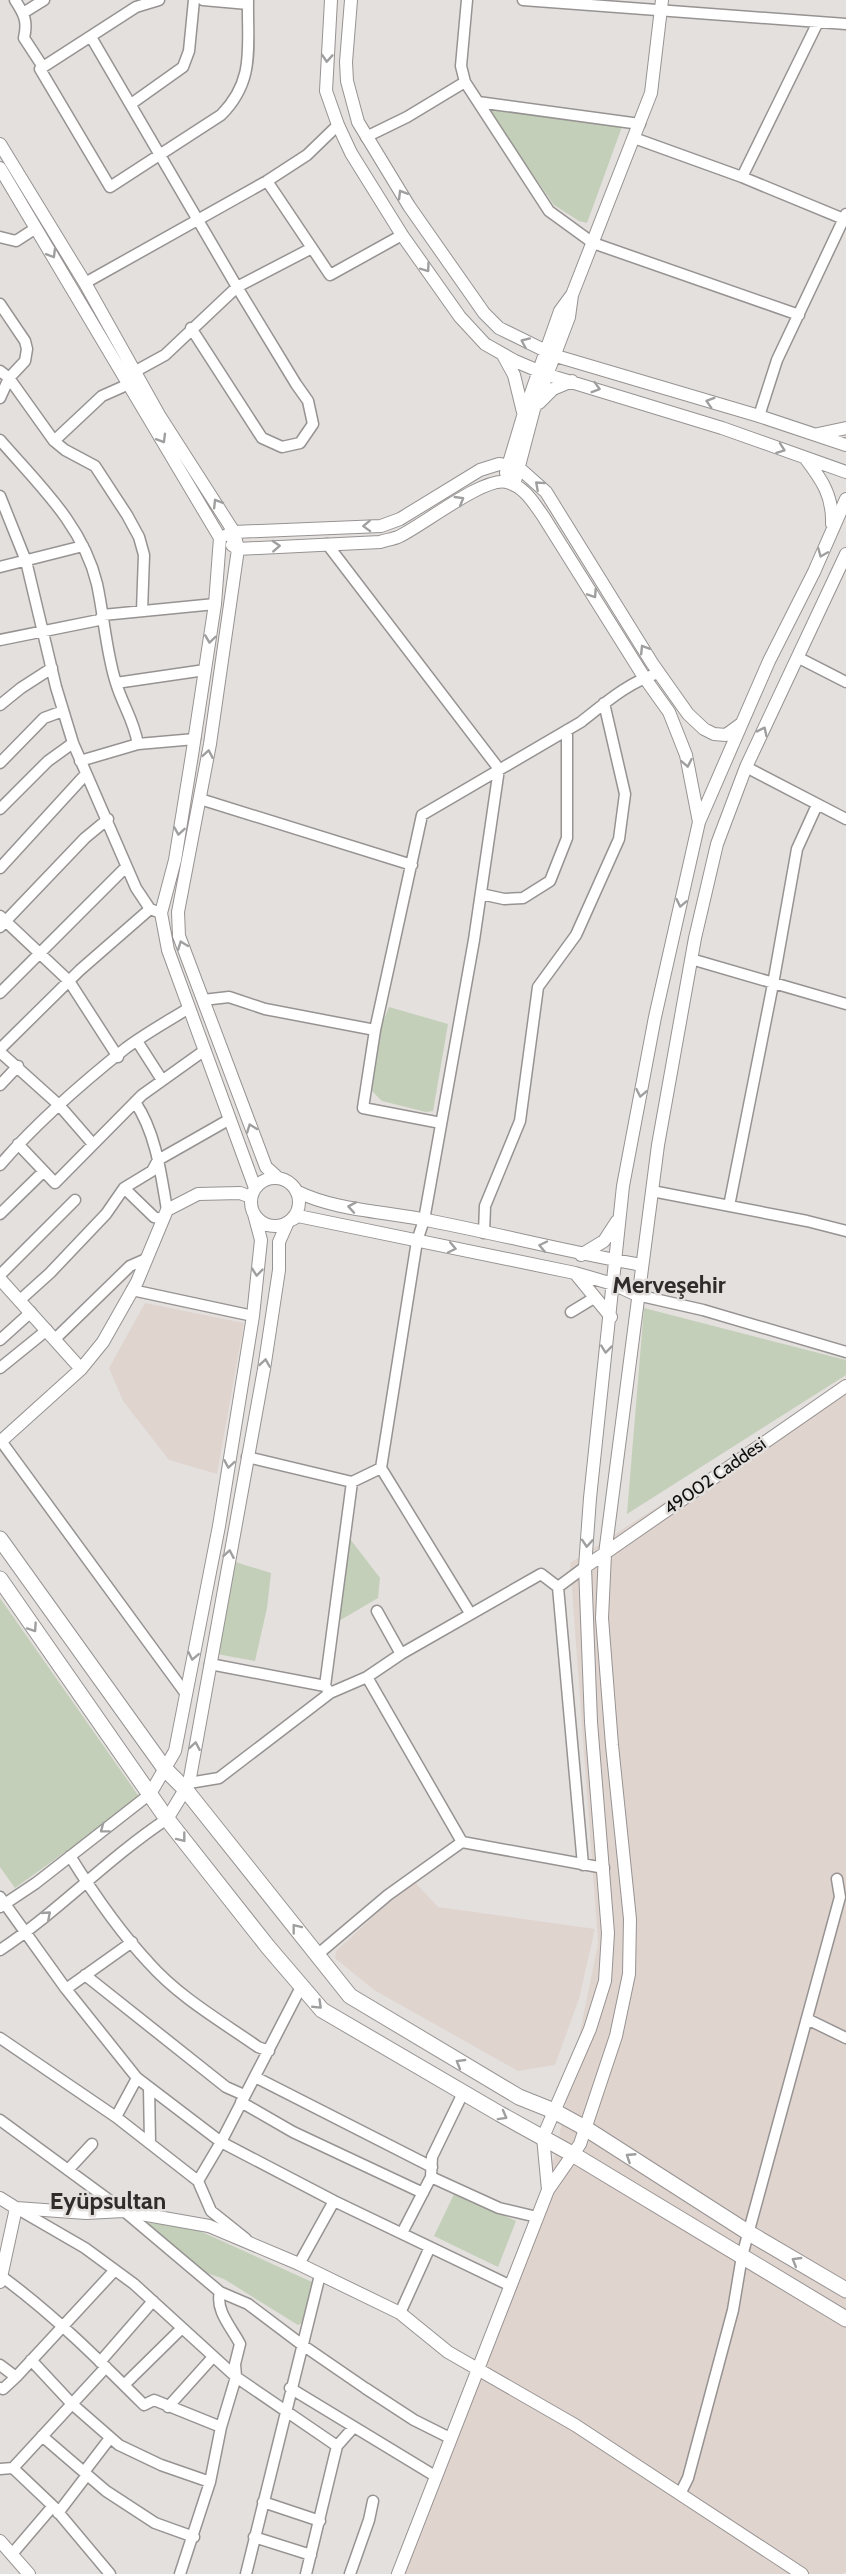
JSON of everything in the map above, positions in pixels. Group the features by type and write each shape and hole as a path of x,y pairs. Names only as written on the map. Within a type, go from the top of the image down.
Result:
{"main road":[{"path":"0,1539 165,1769 187,1786 350,1996 519,2097 554,2111 585,2128 749,2233 846,2290"},
{"path":"0,1579 167,1819 301,1987 322,2010 574,2155 846,2319"}],"street":[{"path":"15,0 27,25 24,38 43,67"},
{"path":"23,13 44,0"},
{"path":"159,0 136,7 39,69 110,187 221,115 235,101 245,80 248,54 248,2 203,0"},
{"path":"131,104 183,67 189,51 194,0"},
{"path":"331,0 326,91 338,125 351,153 402,235 460,317 484,344 543,373 722,428 846,472"},
{"path":"351,0 346,62 347,81 358,122 409,206 484,313 500,328 551,353 846,445"},
{"path":"467,0 461,66 465,82 549,211 593,243 799,315"},
{"path":"524,0 662,5 846,24"},
{"path":"509,483 529,411 551,353 560,311 572,295 651,93 662,5"},
{"path":"742,177 818,22"},
{"path":"91,37 200,220 237,287 308,401 313,424 300,443 282,447 262,438 191,328"},
{"path":"366,137 407,117 465,82"},
{"path":"478,102 640,124"},
{"path":"85,283 267,181 307,155 338,125"},
{"path":"634,138 742,177 845,218 777,360 759,417"},
{"path":"0,144 85,283 159,415 234,532 238,549 200,800 178,912 179,936 266,1167 278,1178"},
{"path":"0,168 220,538 238,549 380,542 397,537 482,486 509,483 528,495 644,677 669,712 686,755 699,822"},
{"path":"267,181 330,275 402,235"},
{"path":"0,237 16,241 36,228"},
{"path":"134,372 165,355 182,341 191,328 237,287 312,248"},
{"path":"0,304 25,341 27,349 25,361 9,378 0,398"},
{"path":"503,354 529,411"},
{"path":"0,371 9,378 54,441 65,450 95,466 139,537 144,555 142,611"},
{"path":"529,411 548,393 572,381"},
{"path":"54,441 102,396 129,384"},
{"path":"815,435 846,428"},
{"path":"0,440 66,515 83,546 96,581 116,683 134,723 138,744"},
{"path":"805,458 820,477 831,497 831,531"},
{"path":"220,538 234,532 381,526 400,519 480,470 499,464 513,466 546,492 659,673 688,714 704,729 714,734 726,735 741,724"},
{"path":"0,496 26,561 41,631 73,743 108,819 126,867 156,911 230,1119 253,1192 254,1214 261,1240 253,1316 219,1527 175,1751 150,1794 70,1856 2,1903 27,1933 66,1989 137,2078 221,2142 334,2201 511,2286"},
{"path":"548,2190 543,2137 591,2029 605,1982 608,1933 591,1722 585,1567 618,1219 655,1017 699,822 781,634 814,572 846,499"},
{"path":"92,1143 59,1105 0,1050 69,981 156,911 175,860 215,604 220,538"},
{"path":"327,544 499,769 481,894 424,1220 417,1241 381,1468 471,1612"},
{"path":"0,567 83,546"},
{"path":"398,2574 548,2190 574,2155 585,2128 616,2036 629,1974 630,1918 612,1745 602,1618 605,1554 652,1191 691,959 717,844 746,766 846,554"},
{"path":"0,640 99,620 103,615 215,604"},
{"path":"798,658 846,682"},
{"path":"0,705 52,668"},
{"path":"116,683 205,670"},
{"path":"441,1123 363,1108 375,1030 422,815 567,730 644,677 659,673"},
{"path":"484,1233 485,1206 520,1121 538,987 576,934 619,838 625,794 604,703"},
{"path":"0,763 44,718 63,711"},
{"path":"481,894 504,899 522,898 550,881 567,838 567,730"},
{"path":"80,761 138,744 195,739"},
{"path":"0,809 48,761 73,743"},
{"path":"746,766 846,819"},
{"path":"0,868 86,774"},
{"path":"200,800 412,865"},
{"path":"729,1206 797,849 817,805"},
{"path":"108,819 85,838 2,921 69,981 118,1057"},
{"path":"0,993 126,867"},
{"path":"691,959 846,1004"},
{"path":"203,1000 229,998 265,1009 375,1030"},
{"path":"0,1166 18,1144 59,1105 137,1041 189,1008"},
{"path":"137,1041 162,1080"},
{"path":"18,1144 55,1183 135,1102 204,1050"},
{"path":"0,1085 18,1066"},
{"path":"135,1102 144,1114 158,1160 164,1215 132,1290 103,1342 81,1369 1,1441 186,1694"},
{"path":"20,1300 50,1273 106,1214 124,1188 152,1172 158,1160 230,1119"},
{"path":"0,1214 43,1172"},
{"path":"124,1188 154,1217 164,1215 198,1194 253,1192 266,1180 278,1178 286,1180 297,1191 314,1200 424,1220 581,1255 642,1265"},
{"path":"0,1950 27,1933 86,1881 167,1819 187,1786 279,1270 279,1242 299,1205 297,1191"},
{"path":"652,1191 807,1221 846,1231"},
{"path":"75,1200 0,1277 81,1369"},
{"path":"254,1214 265,1224 272,1226 298,1216 575,1273 613,1284 637,1295 703,1310 846,1352"},
{"path":"581,1255 604,1241 618,1219"},
{"path":"0,1368 51,1334 130,1266 146,1259"},
{"path":"575,1273 610,1317"},
{"path":"132,1290 253,1316"},
{"path":"571,1312 594,1298"},
{"path":"0,1340 31,1312"},
{"name":"49002 Caddesi","path":"585,1567 846,1386"},
{"path":"247,1458 352,1482 381,1468"},
{"path":"328,1690 352,1482"},
{"path":"558,1587 585,1567"},
{"path":"187,1786 219,1778 328,1690 367,1677 400,1654 541,1574 558,1587 583,1865"},
{"path":"377,1611 400,1654"},
{"path":"210,1664 328,1690"},
{"path":"367,1677 462,1842"},
{"path":"317,1955 388,1894 462,1842 604,1868"},
{"path":"70,1856 86,1881 149,1964 191,2001 258,2047 269,2050"},
{"path":"680,2494 688,2478 733,2310 742,2256 840,1897 837,1879"},
{"path":"66,1989 132,1942"},
{"path":"85,1975 226,2087 293,2132 423,2193"},
{"path":"198,2181 221,2142 301,1987"},
{"path":"807,2019 846,2037"},
{"path":"0,2038 116,2117 198,2181 211,2211 251,2242"},
{"path":"255,2077 499,2208 537,2217"},
{"path":"116,2117 137,2078"},
{"path":"149,2086 150,2144"},
{"path":"402,2234 432,2172 432,2157 463,2093"},
{"path":"0,2120 124,2211 220,2292 249,2304 301,2344 414,2420 450,2438"},
{"path":"68,2170 92,2144"},
{"path":"0,2198 85,2248 115,2270 153,2301 236,2377 338,2446"},
{"path":"299,2264 334,2201"},
{"path":"16,2208 86,2212 124,2211 208,2226 251,2242 299,2264 400,2313 448,2352 574,2425 802,2574"},
{"path":"16,2208 1,2279 62,2326 144,2405 154,2400 221,2427"},
{"path":"400,2313 430,2247"},
{"path":"0,2388 3,2389 16,2377 115,2270"},
{"path":"246,2574 290,2388 320,2275"},
{"path":"180,2574 194,2537 210,2482 221,2427 236,2377 240,2344 221,2313 218,2301 220,2292"},
{"path":"0,2469 13,2468 72,2404 153,2301"},
{"path":"124,2385 182,2328"},
{"path":"168,2407 213,2357"},
{"path":"31,2360 72,2404 119,2445 162,2465 210,2482"},
{"path":"0,2365 16,2377"},
{"path":"290,2388 435,2476"},
{"path":"306,2574 338,2446 354,2428"},
{"path":"42,2436 106,2491 155,2523 194,2537"},
{"path":"12,2554 55,2509 110,2438"},
{"path":"13,2468 55,2509 110,2574"},
{"path":"350,2574 369,2520 372,2501"},
{"path":"262,2502 320,2521"},
{"path":"254,2537 311,2555"},
{"path":"0,2541 29,2574"}],"shaded area":[{"path":"145,1303 244,1323 217,1474 169,1460 123,1401 109,1368"},
{"path":"846,1386 846,2572 842,2574 401,2574 556,2152 598,1943 570,1563"},
{"path":"413,1880 438,1907 595,1929 579,1999 555,2065 518,2071 374,1990 335,1958 336,1951"}],"green space":[{"path":"487,108 623,124 587,223 579,221 554,205"},
{"path":"389,1007 448,1024 433,1111 426,1112 382,1101 372,1091 381,1027"},
{"path":"644,1308 846,1360 846,1375 627,1514"},
{"path":"347,1535 380,1578 378,1598 337,1622"},
{"path":"232,1561 271,1573 267,1608 255,1661 217,1654"},
{"path":"0,1598 140,1798 15,1888 0,1867"},
{"path":"455,2192 516,2221 498,2267 434,2236"},
{"path":"148,2223 191,2227 312,2282 302,2323 298,2325 224,2279 204,2272"}],"district":[{"name":"Merveşehir","path":"669,1285"},
{"name":"Eyüpsultan","path":"108,2201"}]}
